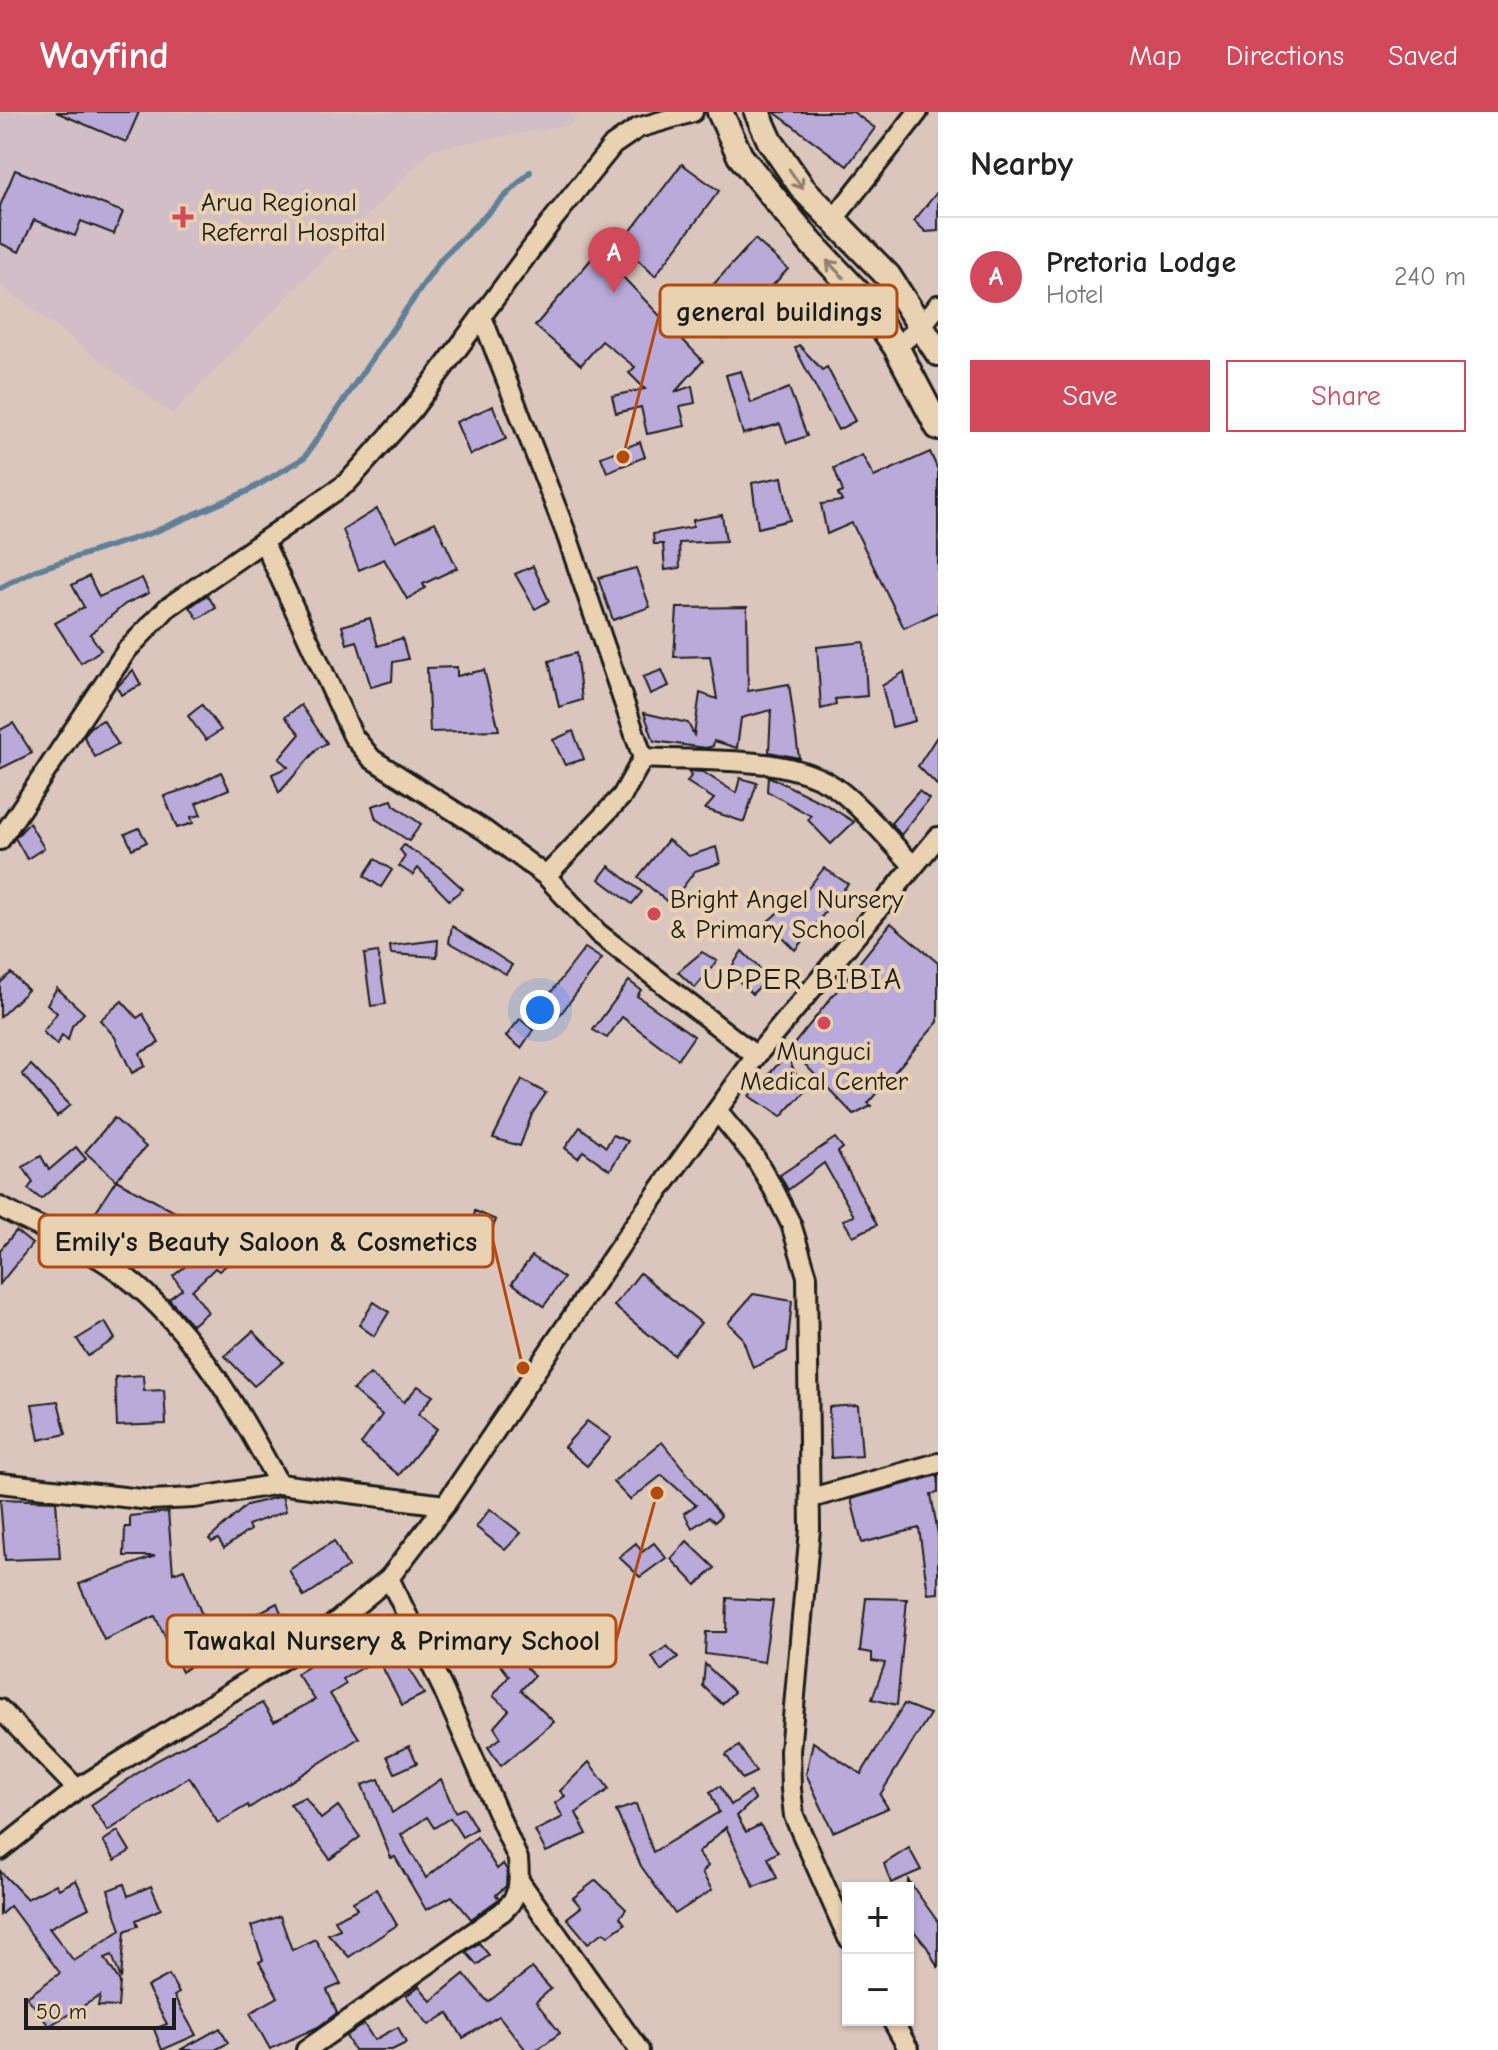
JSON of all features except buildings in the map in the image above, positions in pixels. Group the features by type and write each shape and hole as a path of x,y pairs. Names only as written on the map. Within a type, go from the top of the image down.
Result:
{"main road":[{"path":"720,112 740,156 811,243 862,297 896,347 938,427"},
{"path":"757,112 770,141 803,189 888,276 938,353"}],"street":[{"path":"0,840 127,650 167,608 347,483 412,410 555,217 613,145 638,128 693,112"},
{"path":"834,219 918,112"},
{"path":"896,347 922,326 938,305"},
{"path":"482,317 566,533 643,758 622,796 546,876"},
{"path":"264,543 353,736 372,759 484,830 546,876 598,933 756,1056"},
{"path":"643,758 789,767 812,775 840,790 913,865"},
{"path":"0,1850 77,1789 318,1637 389,1578 445,1505 633,1227 756,1056 938,837"},
{"path":"717,1111 754,1156 774,1190 791,1224 807,1276 811,1498 790,1751 791,1789 794,1816 842,1924"},
{"path":"0,1207 108,1264 156,1304 229,1391 279,1484"},
{"path":"811,1498 938,1463"},
{"path":"0,1483 150,1500 194,1498 279,1484 445,1505"},
{"path":"306,2050 513,1904 520,1882 518,1859 443,1689 389,1578"},
{"path":"0,1709 77,1789"},
{"path":"520,1882 639,2050"},
{"path":"895,2026 909,2050"}],"shaded area":[{"name":"Arua Regional Referral Hospital","path":"0,112 579,112 569,125 432,149 172,414 0,285"}],"waterway":[{"path":"0,588 36,570 154,532 248,491 304,458 441,259 530,172"}],"place":[{"name":"Arua Regional Referral Hospital","path":"183,217"},
{"name":"Pretoria Lodge","path":"614,293"},
{"name":"general buildings","path":"623,457"},
{"name":"Bright Angel Nursery & Primary School","path":"654,914"},
{"name":"Munguci Medical Center","path":"824,1023"},
{"name":"Emily's Beauty Saloon & Cosmetics","path":"523,1368"},
{"name":"Tawakal Nursery & Primary School","path":"657,1493"}],"district":[{"name":"UPPER BIBIA","path":"803,979"}]}
